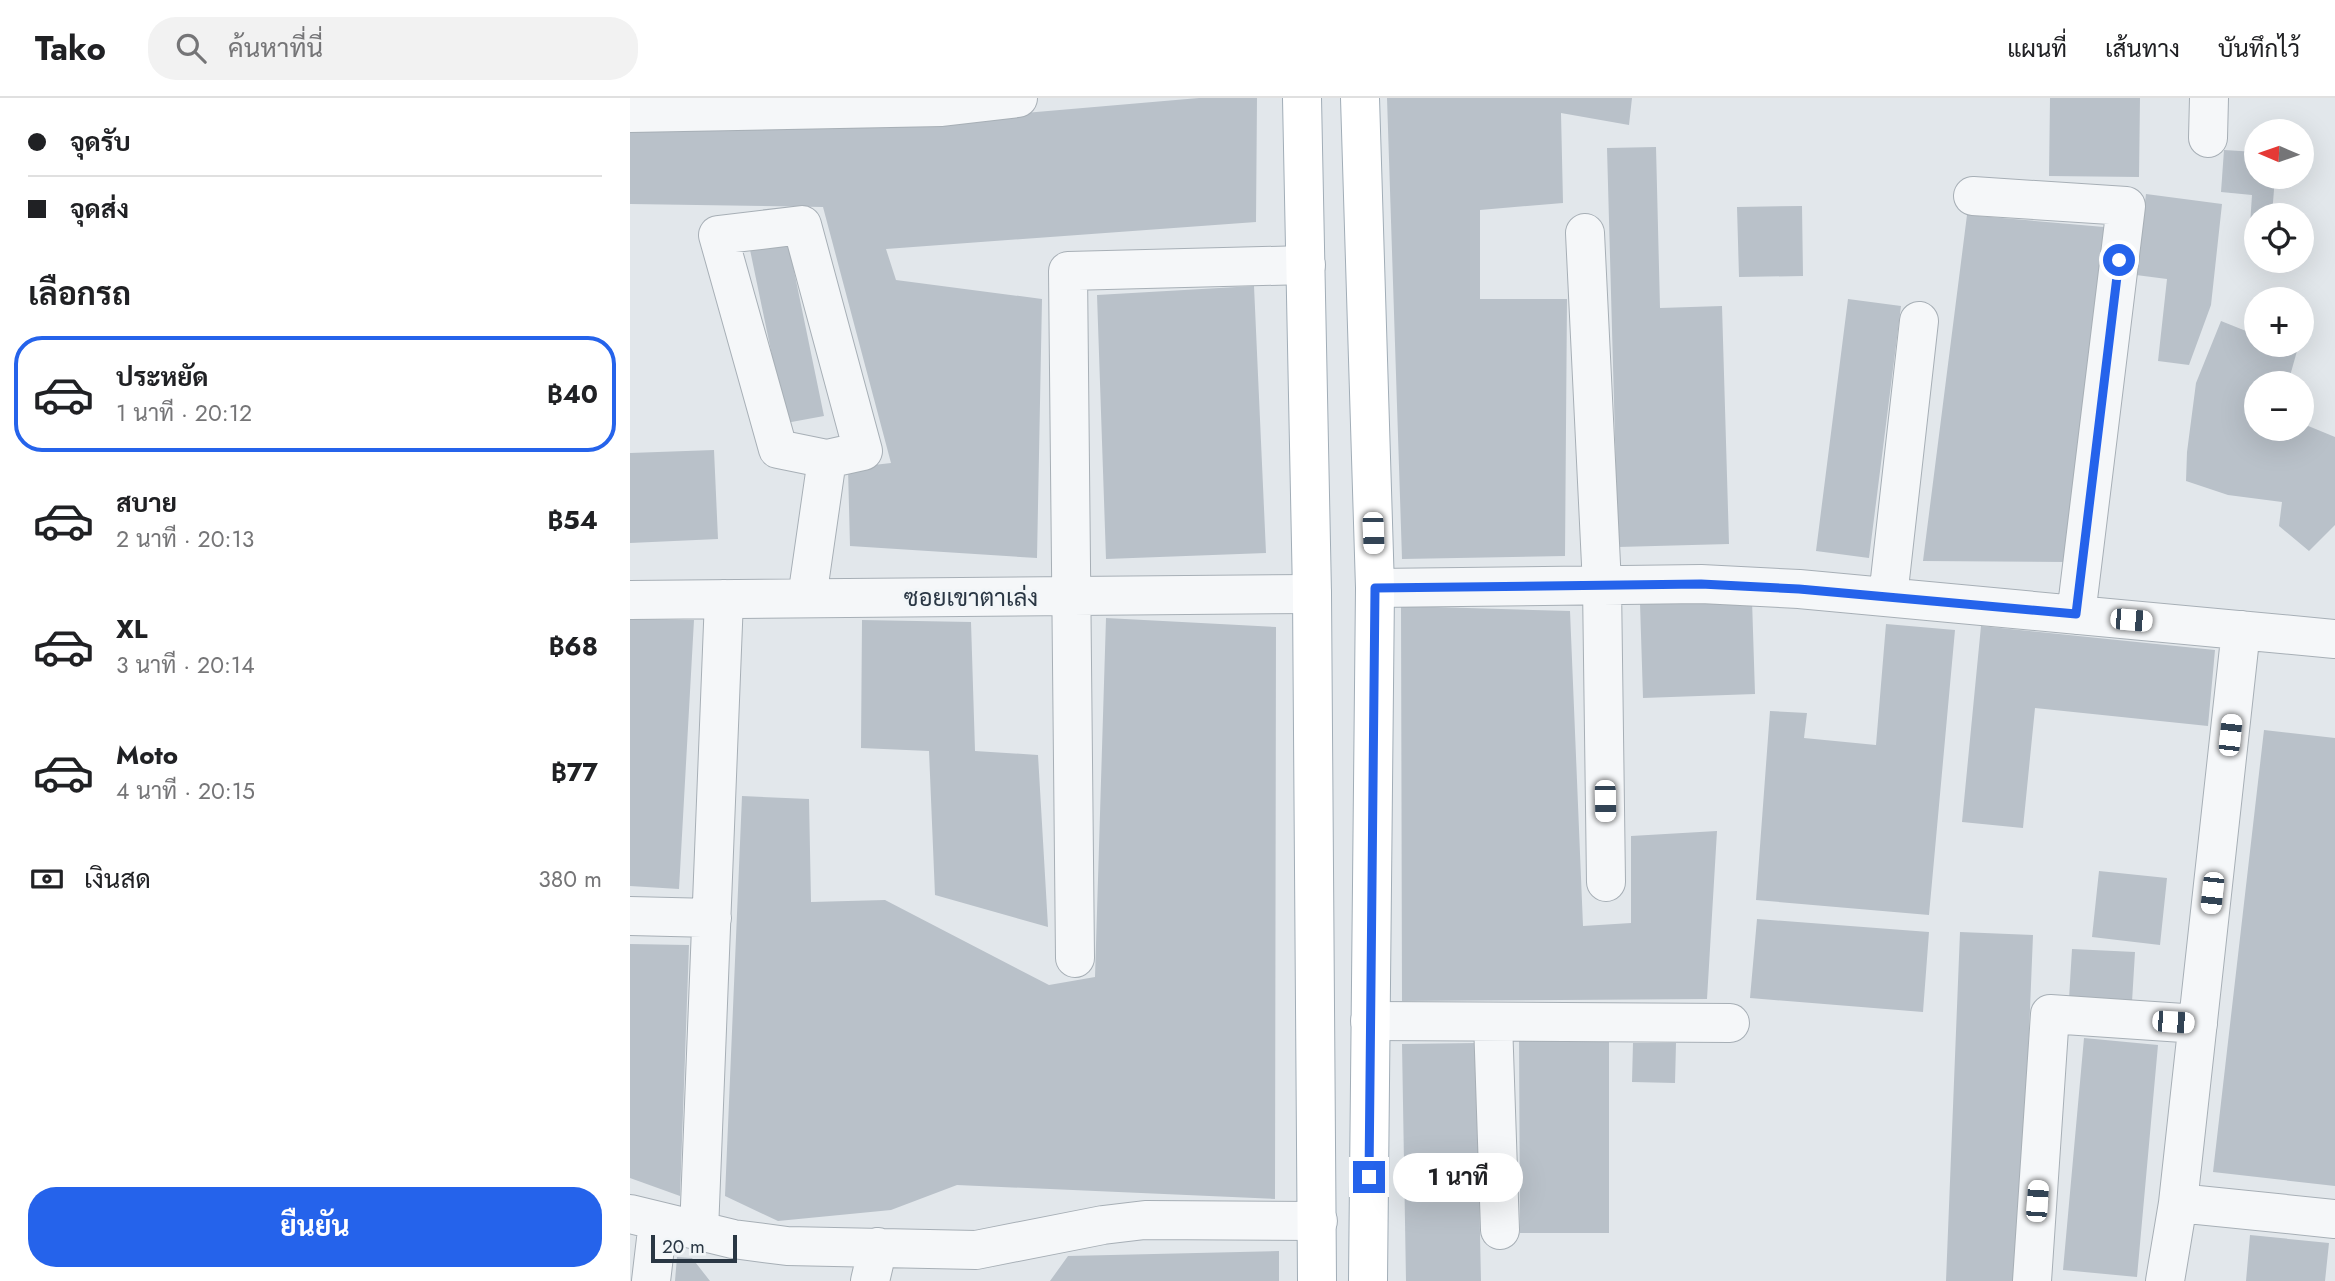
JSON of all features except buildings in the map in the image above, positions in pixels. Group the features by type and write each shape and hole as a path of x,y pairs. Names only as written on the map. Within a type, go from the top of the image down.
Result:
{"main road":[{"path":"1302,98 1312,594 1317,1281"},
{"path":"1360,98 1375,588 1368,1281"}],"street":[{"path":"630,113 930,108 1018,98"},
{"path":"2208,138 2209,98"},
{"path":"1973,196 2126,206 2076,614"},
{"path":"802,225 863,451 827,458 778,449 718,235 802,225"},
{"path":"1585,233 1602,585 1606,883"},
{"path":"1075,958 1068,271 1306,265"},
{"path":"1888,597 1919,321"},
{"path":"807,598 827,458"},
{"path":"1375,588 1701,584 1799,589 2335,639"},
{"name":"ซอยเขาตาเล่ง","path":"630,600 1312,594"},
{"path":"699,1231 724,599"},
{"path":"2165,1281 2178,1203 2241,630"},
{"path":"630,916 712,918"},
{"path":"2032,1281 2050,1014 2198,1024"},
{"path":"1370,1021 1730,1023"},
{"path":"1493,1022 1500,1230"},
{"path":"2178,1203 2335,1219"},
{"path":"651,1281 644,1218 874,1264 976,1250 1103,1225 1144,1220 1318,1221"}],"route":[{"path":"1369,1177 1375,588 1701,584 1799,589 2076,614 2119,260"}]}
